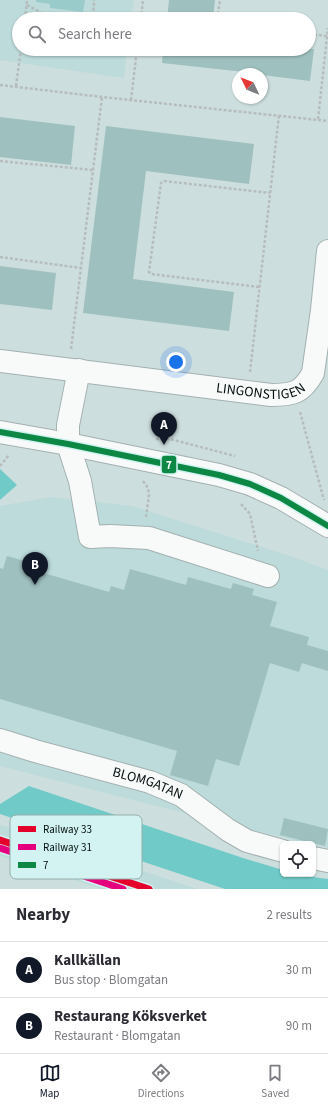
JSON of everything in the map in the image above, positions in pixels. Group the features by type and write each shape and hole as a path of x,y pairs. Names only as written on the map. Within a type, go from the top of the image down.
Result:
{"street":[{"name":"LINGONSTIGEN","path":"0,361 73,365 209,387 271,394 286,395 294,393 301,389 313,373 322,310 328,251"},
{"path":"73,365 68,444 80,481 90,537 110,536 149,538 268,576"},
{"path":"0,432 68,444 219,475 250,484 281,498 328,526"},
{"name":"BLOMGATAN","path":"0,740 150,782 182,795 228,830 247,841 280,850"},
{"path":"316,859 328,861"}],"path":[{"path":"26,12 27,0"},
{"path":"93,12 94,0"},
{"path":"142,12 143,0"},
{"path":"218,12 220,0"},
{"path":"27,5 40,12"},
{"path":"318,119 328,28"},
{"path":"316,35 327,36"},
{"path":"16,86 20,56"},
{"path":"131,100 136,56"},
{"path":"0,85 328,120"},
{"path":"73,365 81,268 102,97"},
{"path":"249,379 279,115"},
{"path":"0,161 93,170"},
{"path":"259,287 152,274 149,272 161,184 164,181 270,193"},
{"path":"0,257 81,268"},
{"path":"294,393 312,452 324,500"},
{"path":"147,461 143,482 148,488 149,494 147,510"},
{"path":"239,502 250,514 258,549 268,576"}],"shaded area":[{"path":"0,0 134,0 132,12 12,12 12,56 126,56 124,78 0,60"},
{"path":"36,0 85,0 83,12 50,8 50,4 36,2"},
{"path":"0,469 17,485 0,500"},
{"path":"51,497 132,506 290,556 328,570 328,848 316,845 316,841 298,841 243,828 0,766 0,506"},
{"path":"29,786 115,815 10,815 10,817 0,814 0,804"},
{"path":"142,824 280,869 280,877 314,877 328,879 328,889 225,889 142,861"},
{"path":"0,825 10,828 10,859 0,856"},
{"path":"142,871 197,889 102,889 71,879 142,879"}],"building":[{"path":"169,0 215,0 214,12 168,12"},
{"path":"162,56 313,56 310,81 268,76 268,68 232,68 232,71 162,63"},
{"path":"0,117 75,126 71,165 0,157"},
{"path":"106,126 254,144 249,184 146,171 133,279 234,292 229,331 83,313"},
{"path":"0,266 56,273 52,310 0,304"},
{"path":"7,556 35,564 33,570 109,592 111,586 124,590 130,569 186,585 188,577 231,589 233,583 254,589 252,595 277,602 270,626 309,637 307,645 328,651 328,671 302,663 299,672 270,663 239,766 216,759 208,786 170,775 177,751 0,699 0,568 3,569"},
{"path":"284,818 328,829 325,846 316,844 316,841 305,841 280,835"}],"rail line":[{"name":"33","path":"0,840 10,843"},
{"name":"31","path":"0,848 10,851"},
{"name":"31","path":"93,879 123,889"},
{"name":"33","path":"119,879 149,889"}],"transit line":[{"name":"7","path":"0,432 68,444 219,475 250,484 281,498 328,526"}],"place":[{"name":"Kallkällan","path":"164,445"},
{"name":"Restaurang Köksverket","path":"35,585"}]}
